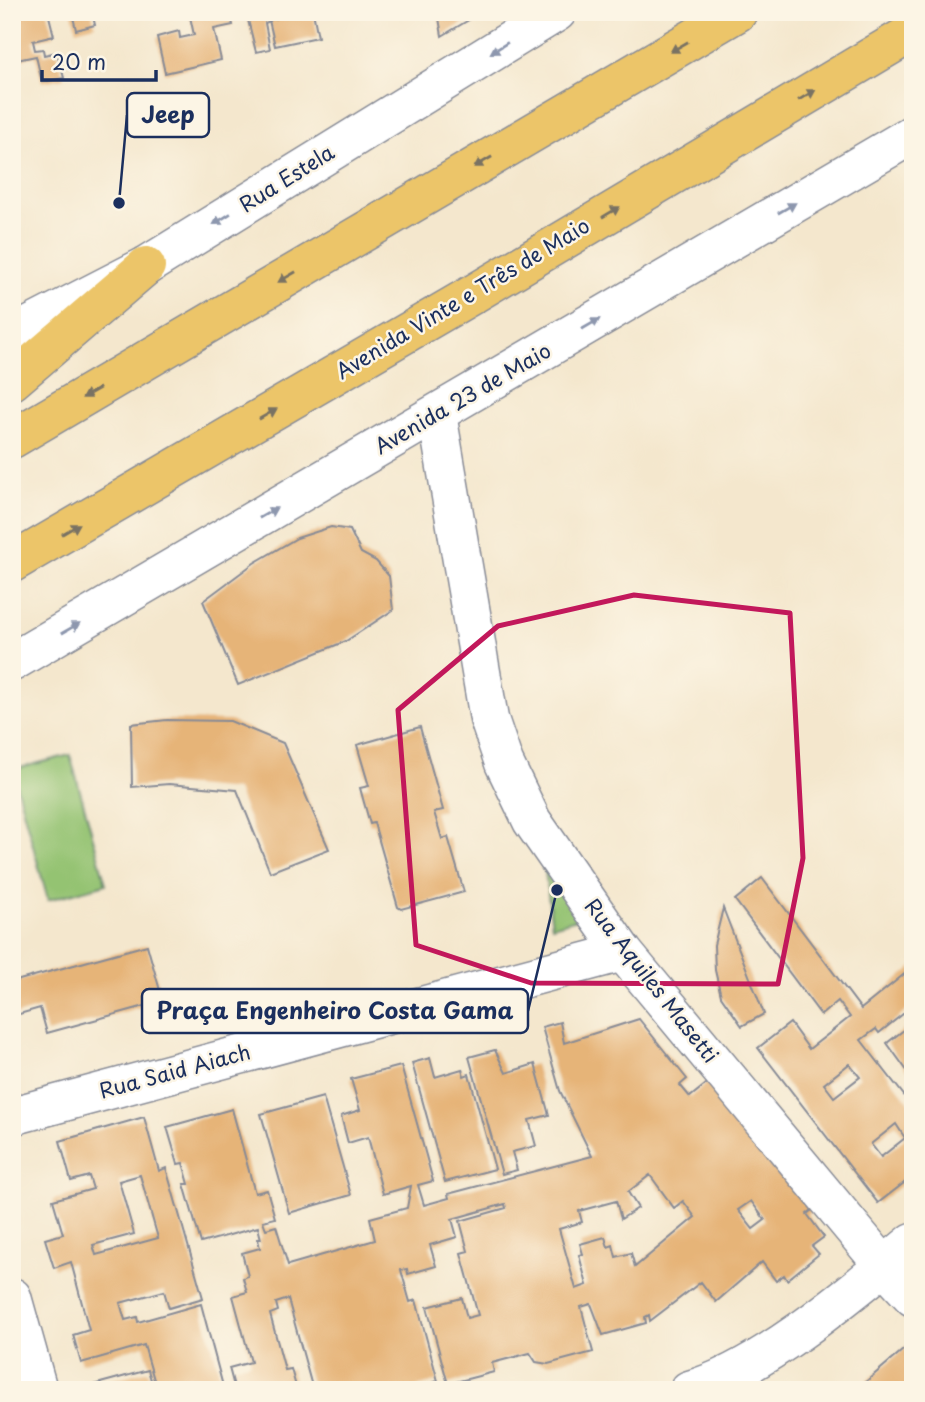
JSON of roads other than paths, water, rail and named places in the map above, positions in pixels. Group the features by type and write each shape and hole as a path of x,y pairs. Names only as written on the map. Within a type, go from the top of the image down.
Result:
{"highway":[{"path":"12,439 738,12"},
{"name":"Avenida Vinte e Três de Maio","path":"12,564 913,32"},
{"path":"12,381 146,266"}],"street":[{"name":"Rua Estela","path":"12,335 146,266 557,12"},
{"name":"Avenida 23 de Maio","path":"12,662 913,134"},
{"name":"Rua Aquiles Masetti","path":"436,414 489,719 504,763 532,821 623,952 884,1266 913,1297"},
{"name":"Rua Said Aiach","path":"12,1116 623,952"},
{"path":"689,1390 710,1384 753,1360 833,1306 913,1242"},
{"path":"12,1297 38,1390"}],"place":[{"name":"Jeep","path":"119,203"},
{"name":"Praça Engenheiro Costa Gama","path":"557,890"}]}
